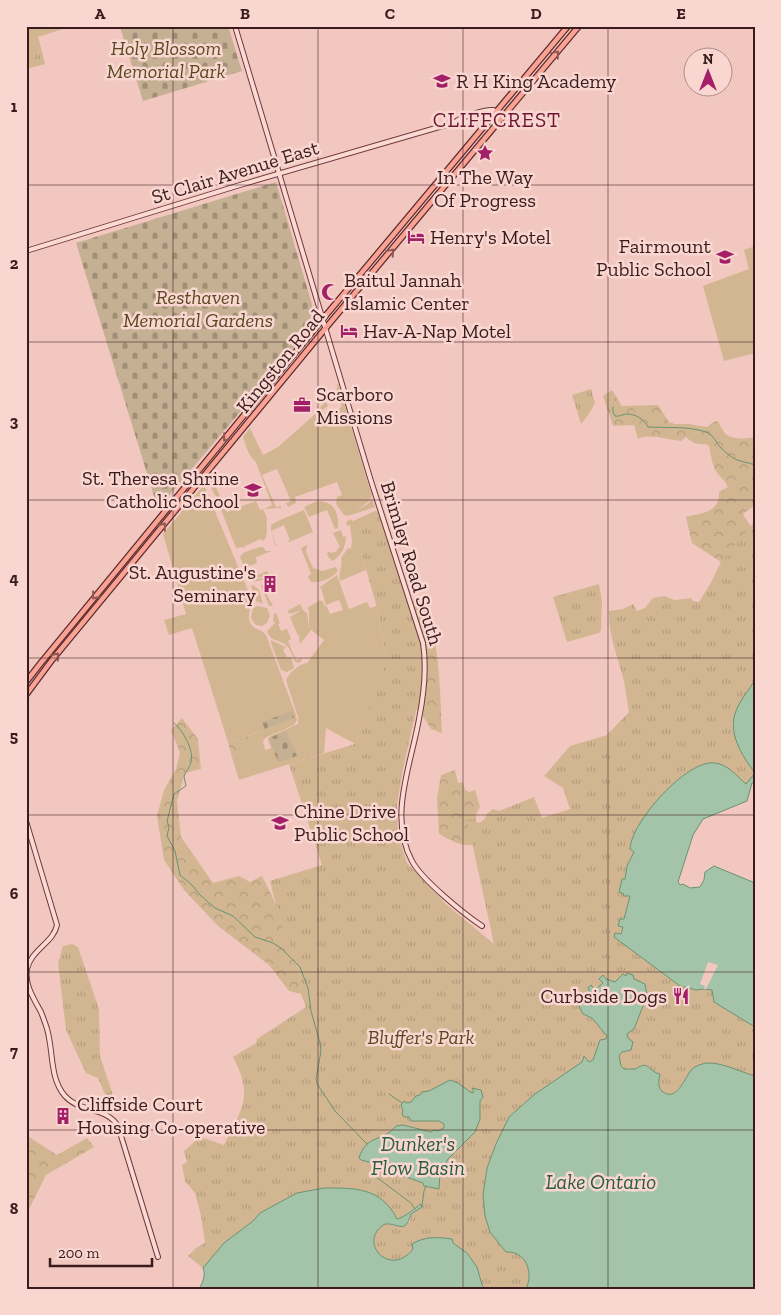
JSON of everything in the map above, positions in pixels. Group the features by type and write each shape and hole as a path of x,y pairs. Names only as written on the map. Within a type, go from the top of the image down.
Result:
{"main road":[{"name":"Kingston Road","path":"26,682 323,319 568,26"},
{"name":"Kingston Road","path":"26,695 52,660 579,26"}],"street":[{"name":"Brimley Road South","path":"235,26 371,481 420,631 425,656 425,685 403,792 404,840 417,870 482,926"},
{"name":"St Clair Avenue East","path":"454,123 460,118 492,110 497,111"},
{"path":"497,111 502,118"},
{"name":"St Clair Avenue East","path":"26,252 279,174 454,123 462,123 487,116 502,118"},
{"path":"26,821 58,926 31,959 26,974 29,987 48,1030 56,1081 63,1094 72,1102 85,1109 106,1114 118,1126 158,1256"}],"green space":[{"path":"26,26 63,26 63,29 38,37 41,48 33,58 26,60"},
{"name":"Holy Blossom Memorial Park","path":"228,26 242,71 143,101 120,27"},
{"path":"41,48 45,64 26,69 26,60 33,58"},
{"name":"Resthaven Memorial Gardens","path":"276,182 317,321 158,509 76,243"},
{"path":"755,246 755,353 724,361 703,286 749,269 744,250"},
{"path":"338,383 372,496 368,502 356,511 368,504 372,498 375,507 348,516 355,512 347,516 344,515 336,504 337,497 342,495 337,482 295,497 296,503 288,507 286,503 291,501 277,469 262,475 276,507 281,506 281,508 264,509 272,505 256,462 249,454 243,437 250,428 263,455 278,447 326,402 328,406 320,412 326,420 342,406 337,399 330,402 336,393"},
{"path":"591,389 595,403 581,424 572,395"},
{"path":"612,390 622,406 658,405 669,422 674,424 707,427 713,422 718,421 726,435 734,438 755,437 755,505 743,514 754,532 695,609 721,562 692,543 686,517 703,513 713,508 718,499 719,492 728,487 714,468 709,446 695,443 686,437 681,441 653,437 638,439 634,425 613,426 603,396"},
{"path":"211,476 227,512 256,501 260,510 263,509 267,518 267,534 263,541 261,539 245,546 245,548 236,548 218,498 214,494 208,480"},
{"path":"204,485 252,600 249,612 250,623 266,635 296,715 297,720 294,725 265,738 263,731 228,742 192,628 169,635 164,620 186,614 163,534"},
{"path":"317,501 328,503 335,509 338,517 338,528 335,529 327,510 309,517 304,507"},
{"path":"304,510 313,532 289,542 290,540 284,525 271,531 271,525"},
{"path":"375,511 379,512 380,516 361,553 366,570 340,581 341,558 348,548 351,549 352,541 350,525 347,526 346,522 350,519 353,521"},
{"name":"Bluffer's Park","path":"380,514 422,647 425,671 397,804 398,835 407,863 446,904 494,944 467,820 475,819 479,823 493,809 499,811 534,797 542,818 570,809 563,788 544,776 570,746 607,735 629,712 624,681 612,637 609,611 623,609 633,604 637,611 645,608 653,598 664,596 674,600 691,598 693,601 699,602 721,562 755,521 755,680 736,710 732,724 741,752 755,773 746,784 634,852 627,866 623,896 630,896 624,919 620,919 618,925 623,927 620,934 614,937 680,986 696,990 712,990 714,1002 755,1027 755,1076 719,1065 693,1068 684,1083 675,1092 670,1095 665,1094 660,1088 655,1072 641,1065 636,1069 624,1069 621,1066 618,1055 631,1050 627,1034 634,1029 647,996 634,979 623,974 616,983 606,979 603,975 599,979 603,983 595,990 591,985 588,988 594,1002 583,1014 592,1018 606,1034 606,1039 600,1040 595,1057 591,1062 584,1056 582,1062 535,1094 509,1117 487,1168 483,1195 490,1232 506,1252 519,1255 523,1259 529,1276 526,1289 485,1289 473,1262 464,1251 453,1243 413,1249 399,1259 385,1259 379,1255 376,1249 374,1242 375,1232 385,1224 396,1226 410,1222 411,1214 422,1207 419,1205 402,1218 396,1219 393,1212 343,1188 324,1188 297,1193 260,1213 253,1221 224,1243 203,1268 188,1256 205,1243 195,1193 185,1181 182,1165 187,1162 184,1151 200,1137 224,1145 240,1111 244,1093 243,1082 233,1057 306,1007 301,994 299,971 279,917 270,881 322,865 289,764 355,744 387,661 378,611 353,524"},
{"path":"341,530 343,537 346,536 345,544 340,554 332,561 327,555 328,552 337,551 340,547 333,533"},
{"path":"307,545 306,552 313,568 322,571 336,567 338,571 326,580 311,582 308,576 311,574 301,548"},
{"path":"263,547 266,551 272,551 256,557 257,563 248,568 253,577 267,571 269,575 253,579 268,578 252,581 247,579 250,578 240,557 243,553"},
{"path":"337,575 349,609 367,602 370,608 377,606 387,661 355,744 326,728 324,753 239,780 232,757 263,742 265,749 271,748 268,739 271,736 298,724 298,717 286,680 295,669 307,663 324,640 311,630 300,644 300,635 298,636 290,617 301,610 290,614 287,611 300,604 307,613 309,628 309,610 307,608 320,600 325,607 320,587","holes":["339,600 343,610 330,614 326,605"]},
{"path":"270,579 273,585 271,582 269,583 270,586 264,589 273,606 269,606 261,586"},
{"path":"599,584 602,601 601,630 599,633 567,642 553,597"},
{"path":"253,585 259,590 263,604 256,601 251,586"},
{"path":"406,600 415,601 418,608 427,608 435,639 439,670 442,733 431,729 419,710 370,706 387,661"},
{"path":"257,606 267,608 270,616 267,623 262,626 256,625 251,618 253,608"},
{"path":"276,613 281,631 287,629 291,639 288,641 296,660 301,658 302,660 299,663 295,662 287,646 268,635 267,631 275,623 273,621 274,614"},
{"path":"270,640 286,647 283,650 287,657 291,657 294,668 287,672 281,670"},
{"path":"292,711 294,718 265,729 262,722"},
{"path":"182,718 198,739 201,769 185,773 177,801 181,837 213,883 239,876 250,882 262,876 273,898 299,971 301,994 289,991 269,965 218,926 184,890 164,860 157,816 164,790 176,769 180,753 171,730"},
{"path":"264,731 266,735 263,742 232,757 228,742"},
{"path":"286,731 297,756 278,762 269,738"},
{"path":"455,770 458,783 463,782 465,790 469,792 475,790 480,807 476,814 476,822 479,823 484,820 493,809 483,844 460,844 439,834 437,798 441,775"},
{"path":"72,944 78,947 99,1009 100,1056 113,1095 110,1098 106,1097 98,1078 86,1073 66,1030 58,963 63,946"},
{"path":"26,1135 57,1155 87,1138 94,1147 46,1175 26,1212"}],"water":[{"path":"755,680 755,773 737,744 733,727 738,707"},
{"path":"715,763 724,766 746,784 755,773 755,782 752,783 747,801 703,819 693,835 678,882 680,885 683,884 690,888 700,887 704,880 705,872 714,866 755,883 755,1027 714,1002 712,990 696,990 680,986 614,937 615,933 621,934 623,927 618,926 620,919 624,919 630,896 623,896 624,894 619,892 622,879 625,879 627,866 634,852 630,849 633,837 650,809 662,794 676,781 703,764"},
{"name":"Lake Ontario","path":"627,973 645,984 647,996 634,1029 627,1034 628,1038 633,1042 631,1050 622,1052 619,1056 621,1066 624,1069 636,1069 643,1065 648,1067 660,1074 660,1088 668,1094 672,1094 680,1087 693,1068 706,1063 725,1066 755,1076 755,1289 526,1289 529,1276 523,1259 519,1255 506,1252 490,1232 485,1216 483,1195 487,1168 509,1117 535,1094 582,1062 584,1056 589,1062 593,1060 600,1040 606,1039 607,1036 592,1018 583,1014 579,1006 582,1002 591,1005 594,1002 588,988 591,985 595,990 603,983 599,979 603,975 606,979 615,982 623,974 626,976"},
{"name":"Dunker's Flow Basin","path":"450,1080 472,1093 474,1092 472,1088 481,1090 483,1097 480,1101 480,1119 475,1132 448,1159 440,1173 439,1189 424,1186 423,1183 401,1175 385,1166 359,1158 366,1145 391,1131 396,1126 403,1125 431,1132 444,1128 444,1124 439,1121 411,1121 409,1117 404,1117 402,1114 401,1105 404,1101 407,1103 411,1102 422,1092 429,1091"},
{"path":"324,1188 357,1189 375,1195 391,1208 397,1219 421,1204 422,1207 411,1214 404,1226 385,1224 377,1231 374,1239 375,1247 380,1254 386,1259 395,1260 404,1257 413,1249 412,1244 426,1238 452,1239 453,1243 467,1253 477,1267 485,1289 199,1289 204,1278 203,1268 224,1243 253,1221 260,1213 297,1193"}],"pier":[{"path":"708,962 718,965 706,989 704,989 705,986 700,984"}],"waterway":[{"path":"613,407 615,416 634,415 648,427 684,428 706,432 733,458 755,465"},
{"path":"174,723 187,741 192,757 184,776 186,786 174,794 167,821 169,827 167,836 175,851 180,875 215,908 233,916 255,937 281,948 300,967 308,988 311,1011 320,1043 321,1051 316,1079 317,1084 335,1111 367,1144"},
{"path":"389,1094 402,1103"},
{"path":"373,1163 371,1173 411,1203 415,1209"},
{"path":"422,1206 426,1186"}],"place":[{"name":"R H King Academy","path":"442,81"},
{"name":"In The Way Of Progress","path":"485,153"},
{"name":"Henry's Motel","path":"416,237"},
{"name":"Fairmount Public School","path":"725,257"},
{"name":"Baitul Jannah Islamic Center","path":"330,292"},
{"name":"Hav-A-Nap Motel","path":"349,331"},
{"name":"Scarboro Missions","path":"302,405"},
{"name":"St. Theresa Shrine Catholic School","path":"253,490"},
{"name":"St. Augustine's Seminary","path":"270,584"},
{"name":"Chine Drive Public School","path":"280,823"},
{"name":"Curbside Dogs","path":"681,996"},
{"name":"Cliffside Court Housing Co-operative","path":"63,1116"}],"district":[{"name":"CLIFFCREST","path":"497,119"}]}
